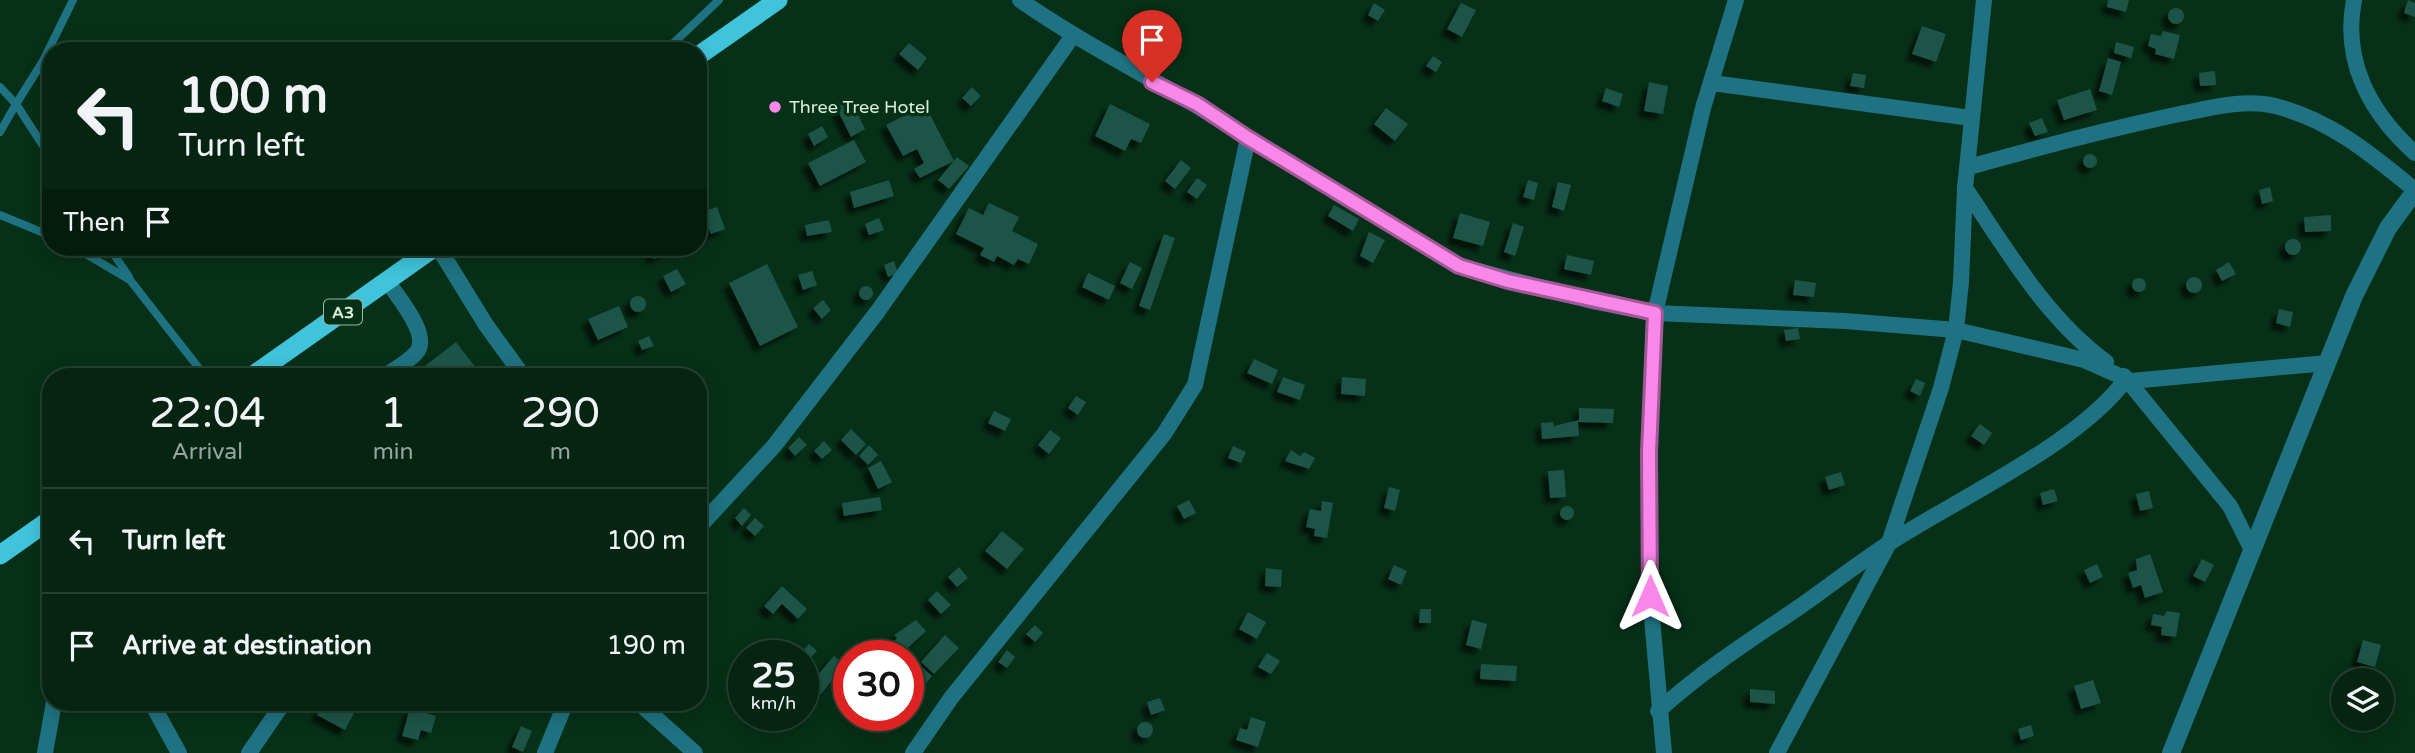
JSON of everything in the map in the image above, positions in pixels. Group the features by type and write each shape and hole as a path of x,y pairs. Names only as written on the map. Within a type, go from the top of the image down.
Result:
{"highway":[{"path":"707,50 778,0"},
{"name":"A3","path":"263,368 423,256"},
{"path":"0,555 42,525"}],"street":[{"path":"1020,0 1072,37 1197,104 1459,266 1533,287 1655,313 1845,321 1956,330 2084,360 2128,380 2327,363"},
{"path":"1664,753 1658,711 1650,596 1649,452 1655,313 1668,250 1736,0"},
{"path":"1777,753 1889,543 1941,388 1956,330 1965,188 1984,0"},
{"path":"2354,0 2349,24 2352,60 2392,133 2415,153"},
{"path":"707,518 774,446 878,311 1072,37"},
{"path":"1712,83 1971,118"},
{"path":"1969,167 2076,136 2199,110 2237,104 2272,105 2302,114 2357,142 2415,191 2388,228 2354,296 2171,753"},
{"path":"913,753 951,698 1164,434 1195,385 1248,138"},
{"path":"1965,188 2040,299 2084,346 2128,380 2230,506 2252,550"},
{"path":"442,256 518,368"},
{"path":"387,281 419,330 421,340 416,353 396,368"},
{"path":"1658,711 1697,676 1736,647 1889,543 2079,425 2128,380"},
{"path":"45,753 52,711"},
{"path":"155,711 179,753"},
{"path":"249,753 278,711"},
{"path":"545,753 562,711"},
{"path":"648,711 695,753"}],"lane":[{"path":"52,42 73,0"},
{"path":"675,42 719,0"},
{"path":"0,132 42,63"},
{"path":"0,87 16,104 42,144"},
{"path":"0,215 42,232"},
{"path":"90,256 130,280"},
{"path":"115,256 130,280 199,368"}],"building":[{"path":"2108,0 2129,0 2126,12 2107,7"},
{"path":"2408,0 2415,3 2415,17 2404,13"},
{"path":"1374,3 1385,10 1378,21 1368,15"},
{"path":"1461,3 1476,10 1462,37 1447,29"},
{"path":"2176,8 2182,10 2182,22 2176,24 2170,22 2168,16 2170,10"},
{"path":"1922,26 1946,34 1936,62 1912,54"},
{"path":"2163,31 2180,35 2174,59 2155,54 2156,49 2148,46 2151,34 2161,36"},
{"path":"2116,42 2134,47 2131,58 2114,53"},
{"path":"909,43 927,58 918,70 899,54"},
{"path":"1433,56 1442,62 1436,72 1426,66"},
{"path":"2108,58 2121,62 2112,95 2099,91"},
{"path":"2215,71 2216,85 2200,86 2199,73"},
{"path":"1853,73 1866,75 1864,88 1850,86"},
{"path":"1649,82 1668,86 1663,114 1644,111"},
{"path":"972,87 981,96 971,106 962,98"},
{"path":"1606,88 1623,94 1619,107 1602,101"},
{"path":"2090,89 2097,110 2064,120 2057,100"},
{"path":"849,97 865,129 851,137 835,105"},
{"path":"1110,104 1150,124 1141,143 1131,139 1125,151 1095,136"},
{"path":"925,105 954,161 920,178 914,169 924,163 917,149 903,156 886,125"},
{"path":"1386,108 1408,124 1395,141 1374,124"},
{"path":"2042,118 2048,132 2035,136 2029,123"},
{"path":"822,126 828,137 814,146 808,134"},
{"path":"854,140 866,162 820,186 808,163"},
{"path":"2087,154 2093,154 2097,161 2093,168 2087,168 2083,164 2083,158"},
{"path":"957,157 969,166 949,189 938,180"},
{"path":"1181,160 1191,168 1175,189 1165,181"},
{"path":"1197,178 1207,185 1197,199 1187,192"},
{"path":"889,180 894,196 854,208 850,192"},
{"path":"1528,180 1538,183 1534,200 1523,197"},
{"path":"1558,182 1571,185 1564,211 1552,207"},
{"path":"2270,187 2273,201 2262,204 2259,190"},
{"path":"989,203 1019,217 1012,231 1038,244 1029,264 1018,259 1014,265 997,256 994,262 980,255 984,248 956,234 969,208 983,215"},
{"path":"1334,205 1359,219 1353,231 1328,216"},
{"path":"717,207 725,229 711,234 707,224 707,210"},
{"path":"1460,213 1490,222 1483,246 1453,238"},
{"path":"2331,215 2331,231 2305,232 2304,217"},
{"path":"879,218 884,230 869,235 865,224"},
{"path":"829,220 832,232 807,236 805,225"},
{"path":"1513,223 1524,227 1515,256 1504,252"},
{"path":"1369,232 1385,240 1373,263 1360,256"},
{"path":"1164,234 1175,238 1150,310 1139,306"},
{"path":"2293,239 2299,241 2299,253 2293,255 2287,253 2285,247 2287,241"},
{"path":"1567,255 1594,261 1591,275 1564,269"},
{"path":"894,261 898,273 888,277 884,265"},
{"path":"1130,262 1142,268 1132,289 1120,283"},
{"path":"2229,262 2236,274 2222,281 2216,270"},
{"path":"767,264 798,327 760,346 729,283"},
{"path":"677,269 686,284 671,292 663,276"},
{"path":"812,271 817,285 803,290 798,275"},
{"path":"1088,273 1115,286 1109,300 1082,287"},
{"path":"2194,277 2200,279 2200,291 2194,293 2188,291 2186,285 2188,279"},
{"path":"2139,278 2144,280 2144,290 2139,292 2134,290 2132,285 2134,280"},
{"path":"1795,280 1816,283 1814,297 1793,295"},
{"path":"866,286 871,288 871,298 866,300 861,298 859,293 861,288"},
{"path":"638,296 646,304 638,312 630,304"},
{"path":"823,300 831,310 822,319 813,308"},
{"path":"619,306 628,327 598,340 588,319"},
{"path":"2279,309 2293,312 2290,327 2276,323"},
{"path":"1798,328 1800,339 1786,341 1784,330"},
{"path":"649,336 654,346 642,350 638,341"},
{"path":"456,342 476,368 422,368"},
{"path":"1254,359 1278,370 1272,384 1247,373"},
{"path":"1283,377 1305,385 1300,400 1277,392"},
{"path":"1342,377 1366,379 1365,396 1341,394"},
{"path":"1916,379 1925,383 1920,396 1910,391"},
{"path":"1076,396 1086,402 1078,415 1068,408"},
{"path":"1579,408 1614,409 1613,423 1578,422 1579,436 1542,439 1541,423 1553,422 1554,426 1579,420"},
{"path":"994,411 1011,419 1005,431 988,423"},
{"path":"1980,424 1992,433 1984,445 1971,436"},
{"path":"851,429 866,444 856,455 841,440"},
{"path":"1050,430 1061,438 1049,454 1038,445"},
{"path":"799,437 807,445 795,456 788,448"},
{"path":"824,441 832,450 822,459 814,451"},
{"path":"869,445 878,455 868,465 859,456"},
{"path":"1233,446 1246,452 1241,463 1228,458"},
{"path":"1291,450 1300,456 1304,452 1315,458 1309,469 1285,461"},
{"path":"881,461 892,482 878,489 868,468"},
{"path":"1564,470 1566,497 1550,498 1548,471"},
{"path":"1841,472 1845,485 1829,490 1825,477"},
{"path":"1389,487 1400,490 1395,511 1384,508"},
{"path":"2054,489 2058,501 2043,505 2040,493"},
{"path":"2149,491 2153,508 2140,511 2136,494"},
{"path":"880,497 882,510 844,516 842,503"},
{"path":"1189,500 1196,513 1184,519 1177,506"},
{"path":"1322,501 1333,503 1327,538 1314,536 1315,529 1306,527 1310,509 1321,511"},
{"path":"1564,506 1570,506 1574,513 1570,520 1564,520 1560,516 1560,510"},
{"path":"744,508 751,515 742,526 735,518"},
{"path":"755,518 764,526 755,536 746,528"},
{"path":"1002,531 1024,549 1007,569 985,551"},
{"path":"2150,554 2163,592 2145,598 2141,585 2133,588 2128,573 2137,570 2136,559"},
{"path":"2202,559 2214,565 2205,582 2193,576"},
{"path":"2097,564 2103,577 2090,583 2084,570"},
{"path":"1394,565 1407,571 1401,585 1388,579"},
{"path":"959,567 968,578 957,587 948,577"},
{"path":"1266,568 1282,570 1281,587 1265,586"},
{"path":"782,586 807,609 798,619 782,604 773,614 764,606"},
{"path":"937,591 951,605 941,614 928,600"},
{"path":"1420,609 1431,609 1431,623 1419,623"},
{"path":"2167,611 2180,613 2176,637 2161,635 2162,627 2151,625 2153,614 2164,616"},
{"path":"1248,612 1266,622 1257,639 1239,629"},
{"path":"916,620 926,631 916,640 895,640 897,638 894,635"},
{"path":"1472,620 1487,624 1481,649 1466,645"},
{"path":"1035,625 1043,633 1035,642 1026,634"},
{"path":"945,635 959,648 934,674 924,665 924,659"},
{"path":"2363,640 2381,645 2375,667 2357,662"},
{"path":"1007,650 1015,657 1007,668 998,662"},
{"path":"1267,653 1280,661 1271,674 1258,667"},
{"path":"833,657 833,680 821,694 819,673"},
{"path":"1481,664 1517,666 1516,681 1480,679"},
{"path":"924,669 932,676 924,686"},
{"path":"2093,680 2101,703 2081,709 2074,686"},
{"path":"1750,689 1775,691 1775,704 1750,702"},
{"path":"1160,698 1165,710 1151,715 1147,702"},
{"path":"319,711 355,711 345,730 317,715"},
{"path":"409,711 436,716 431,733 421,730 418,740 402,736"},
{"path":"1251,717 1266,722 1258,747 1236,740 1240,728 1247,730"},
{"path":"1145,722 1153,730 1145,738 1137,730"},
{"path":"2031,725 2034,736 2021,740 2018,729"},
{"path":"521,726 532,731 523,752 512,747"}],"place":[{"name":"Three Tree Hotel","path":"775,107"}],"route":[{"path":"1152,82 1197,104 1415,242 1459,266 1508,281 1655,313 1649,452 1650,596"}]}
